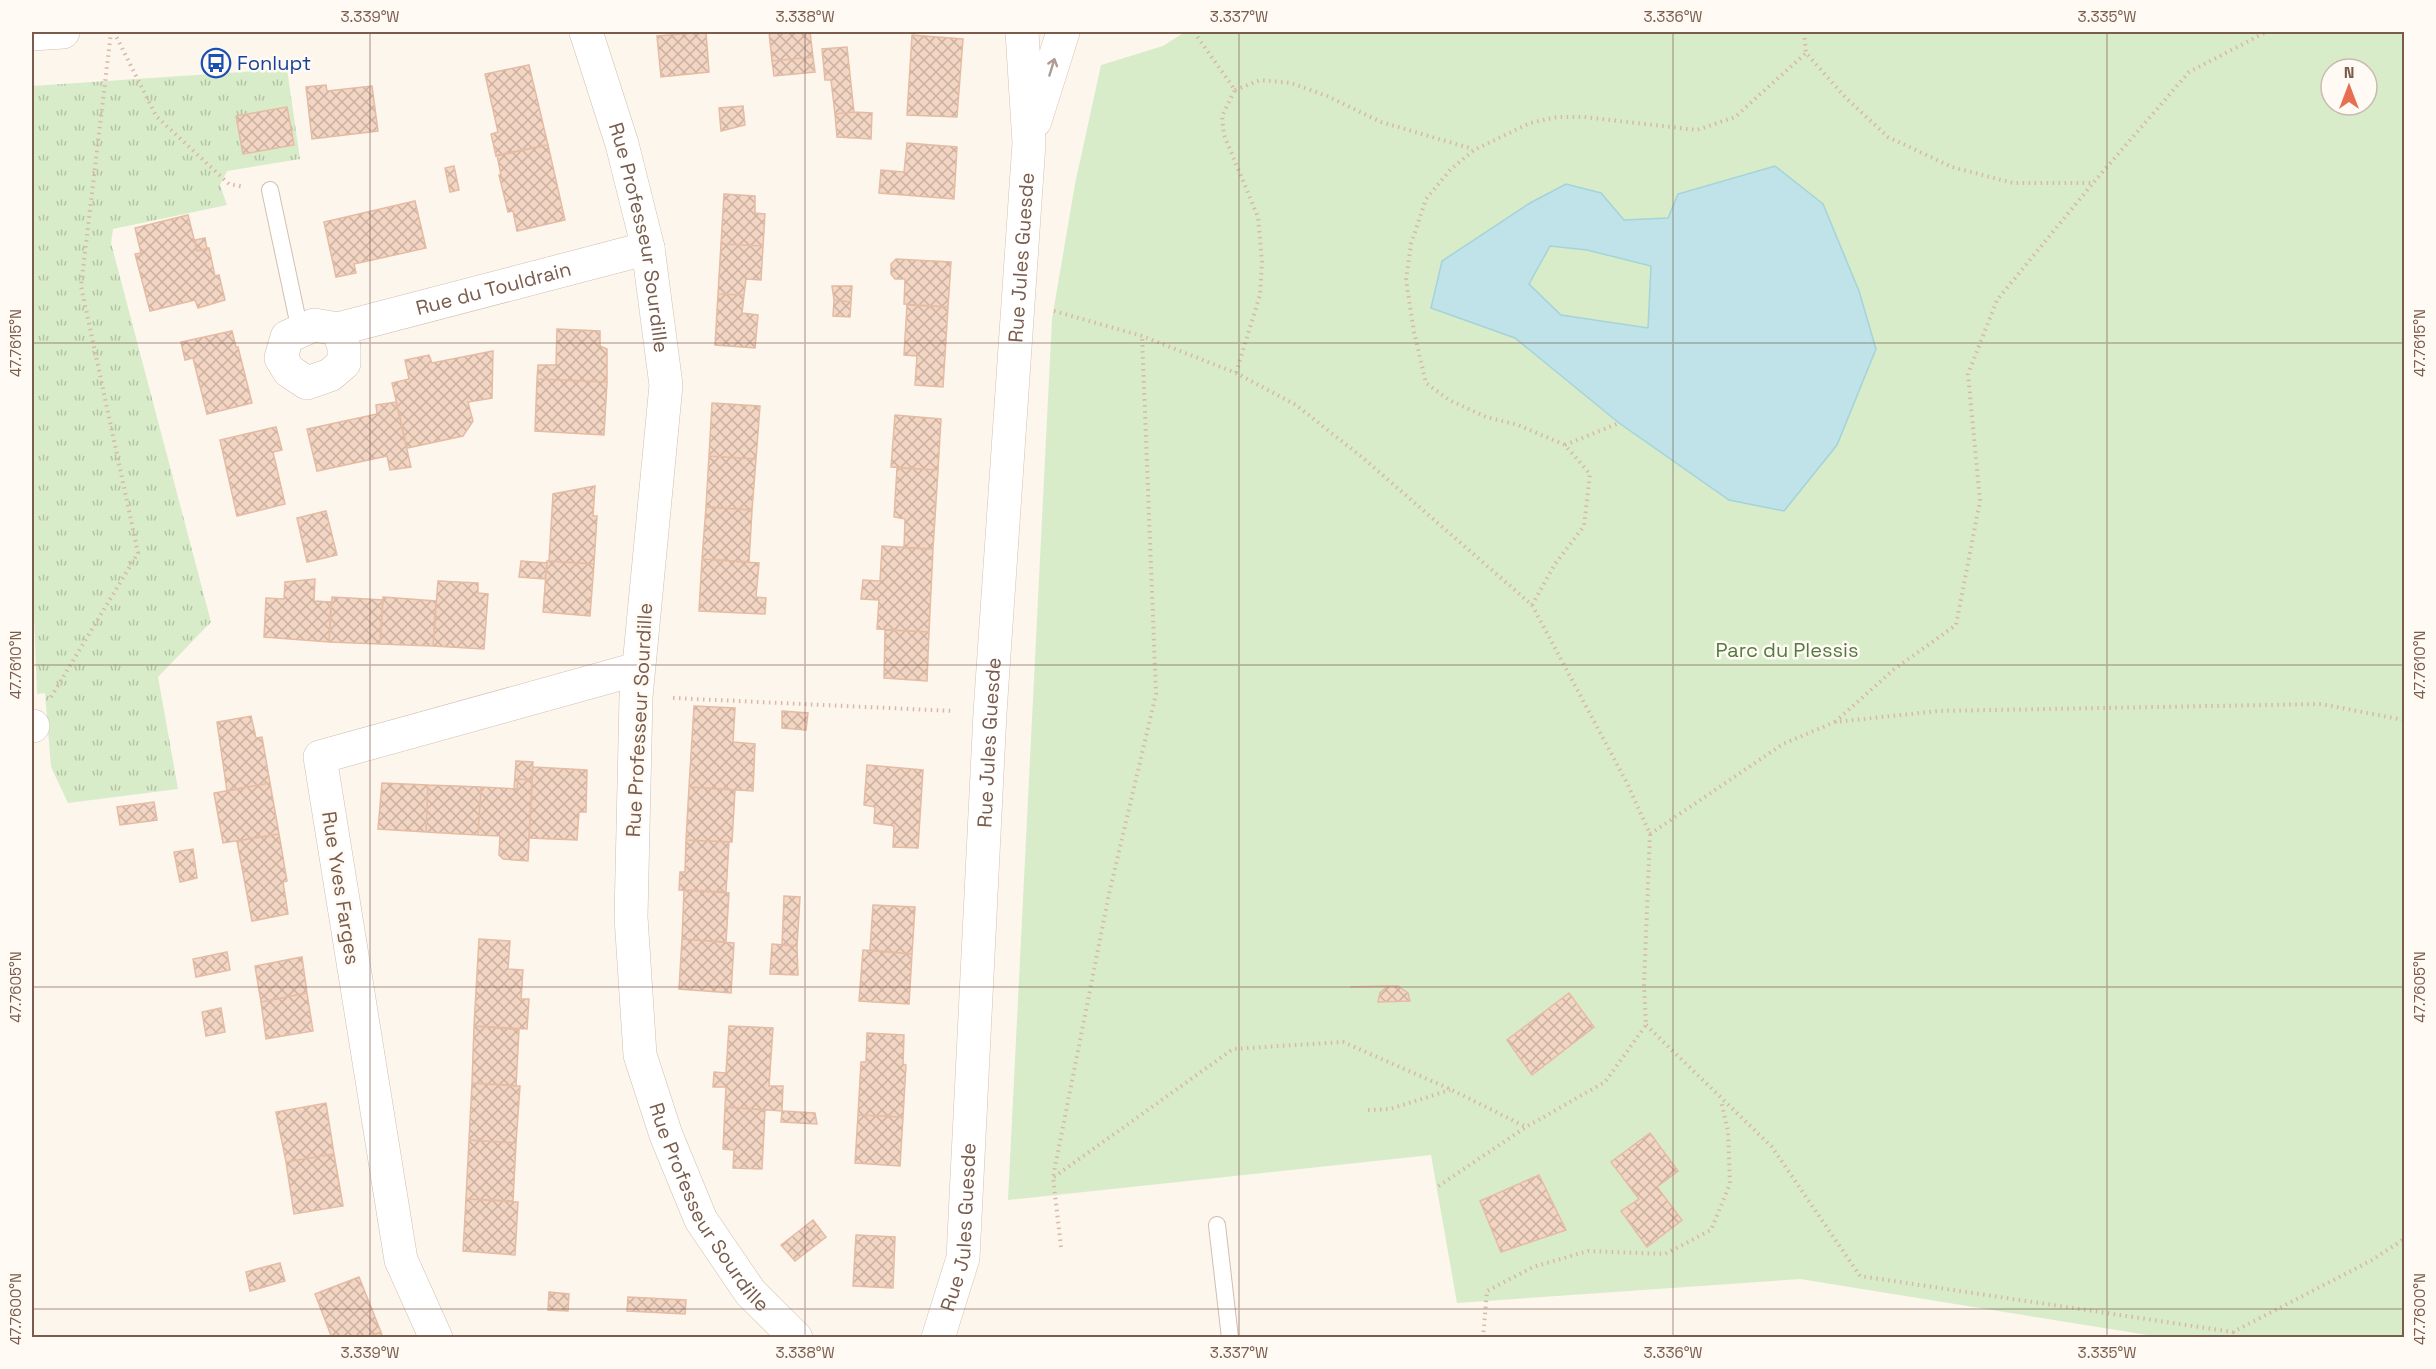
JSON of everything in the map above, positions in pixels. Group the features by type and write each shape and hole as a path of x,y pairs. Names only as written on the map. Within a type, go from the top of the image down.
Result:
{"street":[{"path":"32,34 63,32"},
{"name":"Rue Professeur Sourdille","path":"586,32 622,144 648,248 666,385 637,683 631,917 640,1055 666,1134 701,1220 750,1292 796,1338"},
{"name":"Rue Jules Guesde","path":"938,1338 963,1258 990,713 1029,143 1022,32"},
{"name":"Rue Jules Guesde","path":"1029,143 1063,32"},
{"name":"Rue du Touldrain","path":"300,331 314,325 338,329 648,248"},
{"path":"300,331 287,337 281,358 289,371 307,383 330,375 344,363 344,347 338,329"},
{"name":"Rue Yves Farges","path":"436,1338 401,1260 320,757 637,683"}],"lane":[{"path":"270,190 300,331"},
{"path":"1217,1225 1230,1338"}],"path":[{"path":"113,32 156,116 229,184 270,190"},
{"path":"32,726 138,553 81,286 113,32"},
{"path":"1194,32 1235,90"},
{"path":"1804,32 1806,53 1846,98 1888,137 1952,167 2013,183 2093,183"},
{"path":"1835,722 1893,670 1956,625 1980,501 1968,374 1997,300 2093,183 2189,72 2266,32"},
{"path":"1532,605 1556,564 1584,526 1590,474 1565,445 1518,425 1477,413 1449,400 1426,383 1414,332 1406,280 1411,244 1426,199 1451,169 1474,150 1530,123 1557,117 1584,117 1698,130 1735,117 1806,53"},
{"path":"1236,373 1260,295 1262,262 1258,217 1224,135 1222,116 1235,90 1260,80 1291,83 1328,96 1381,122 1474,150"},
{"path":"1019,299 1142,336 1236,373 1296,405 1363,458 1532,605 1627,783 1650,834 1644,985 1646,1025 1605,1082 1526,1127 1437,1187"},
{"path":"1061,1247 1053,1177 1108,894 1156,694 1142,336"},
{"path":"1565,445 1619,423"},
{"path":"637,683 944,710"},
{"path":"1650,834 1783,744 1835,722 1938,711 2321,704 2404,720"},
{"path":"1646,1025 1772,1147 1860,1276 2233,1332 2372,1260 2404,1239"},
{"path":"1053,1177 1233,1050 1343,1042 1450,1089 1526,1127"},
{"path":"1368,1110 1390,1109 1450,1089"},
{"path":"1483,1338 1487,1291 1533,1267 1588,1251 1665,1254 1710,1230 1731,1184 1728,1131 1721,1098"},
{"path":"2233,1332 2237,1338"}],"green space":[{"name":"Parc du Plessis","path":"1185,32 2404,32 2404,1337 2160,1337 1800,1279 1457,1303 1431,1155 1008,1200 1052,319 1075,184 1101,65 1163,46"},
{"path":"287,69 300,159 227,171 220,185 227,205 113,229 111,243 211,622 158,677 178,789 68,803 51,767 45,693 37,694 32,563 32,86"}],"water":[{"path":"1775,166 1823,204 1859,291 1876,349 1837,445 1784,511 1729,500 1619,423 1515,338 1431,308 1442,261 1530,203 1566,184 1601,193 1624,220 1668,218 1678,194","holes":["1550,246 1587,250 1651,266 1648,328 1561,315 1529,284"]}],"building":[{"path":"706,32 709,72 661,77 657,36"},
{"path":"769,32 810,32 813,57 772,61"},
{"path":"912,35 963,39 957,117 907,115"},
{"path":"847,47 854,112 835,114 831,80 825,80 822,49"},
{"path":"813,57 815,72 774,76 772,61"},
{"path":"529,65 548,145 496,156 491,134 498,132 485,74"},
{"path":"326,85 327,91 372,86 378,131 312,139 306,87"},
{"path":"743,106 745,125 721,131 719,108"},
{"path":"287,107 294,145 243,154 236,116"},
{"path":"872,113 871,139 837,137 835,114"},
{"path":"907,143 957,147 954,199 879,193 881,170 904,172"},
{"path":"548,145 565,220 517,231 513,211 508,212 499,175 501,175 497,155"},
{"path":"454,166 459,190 450,192 445,168"},
{"path":"724,194 755,196 755,213 765,214 763,246 721,244"},
{"path":"415,201 426,248 354,264 356,273 336,277 324,222"},
{"path":"188,215 197,251 209,248 215,276 219,275 225,300 198,308 195,300 150,311 135,254 141,253 135,228"},
{"path":"205,238 207,249 197,251 195,240"},
{"path":"721,244 763,246 761,280 746,279 744,295 718,294"},
{"path":"896,259 951,262 948,307 904,304 905,279 895,279 891,274 891,264"},
{"path":"832,286 852,286 851,302 834,300"},
{"path":"718,294 744,295 742,313 758,315 755,348 715,345"},
{"path":"834,300 851,302 850,317 833,316"},
{"path":"907,305 948,307 943,387 915,385 917,356 904,355"},
{"path":"557,329 600,331 600,346 607,349 607,382 537,379 538,365 556,365"},
{"path":"232,331 252,403 207,414 193,358 185,360 181,342"},
{"path":"493,351 492,398 468,402 473,421 463,436 407,448 392,383 409,379 405,360 429,355 432,363"},
{"path":"537,379 607,382 604,435 535,431"},
{"path":"396,402 411,467 390,470 387,456 317,471 307,429 377,414 376,405"},
{"path":"712,403 760,406 756,459 709,456"},
{"path":"895,415 941,419 938,470 891,467"},
{"path":"276,427 282,450 273,452 285,504 237,516 220,440"},
{"path":"709,456 756,459 752,510 706,507"},
{"path":"897,468 938,470 933,549 904,548 905,519 894,517"},
{"path":"595,486 593,516 597,516 594,564 549,561 553,494"},
{"path":"706,507 752,510 749,562 702,559"},
{"path":"326,511 337,555 307,562 297,518"},
{"path":"882,546 933,549 929,632 877,629 879,600 861,599 863,580 880,581"},
{"path":"702,559 759,563 756,597 766,598 765,614 699,611"},
{"path":"521,561 547,563 545,579 519,577"},
{"path":"547,561 594,564 590,616 543,612"},
{"path":"315,579 314,601 331,602 329,642 264,637 266,598 284,599 285,582"},
{"path":"438,581 478,583 478,593 488,594 484,649 433,646"},
{"path":"332,597 383,600 380,644 329,642"},
{"path":"383,597 436,601 433,646 380,644"},
{"path":"885,630 929,632 927,681 884,678"},
{"path":"694,706 735,708 733,742 755,744 753,791 689,787"},
{"path":"782,711 808,713 806,730 782,728"},
{"path":"251,716 256,738 262,737 270,783 227,791 217,722"},
{"path":"516,761 533,762 532,780 518,779 517,789 514,789"},
{"path":"867,765 923,770 918,848 893,847 894,826 874,823 875,807 864,805"},
{"path":"533,767 587,770 586,812 579,812 577,840 529,838"},
{"path":"518,779 532,780 528,861 503,859 499,855 500,836 478,835 481,787 517,789"},
{"path":"270,783 279,834 223,843 214,793"},
{"path":"382,783 428,785 426,832 378,829"},
{"path":"428,785 481,787 478,835 426,832"},
{"path":"689,787 735,790 732,842 686,840"},
{"path":"154,802 157,820 120,825 117,807"},
{"path":"279,834 287,881 283,882 288,914 252,921 237,841"},
{"path":"686,840 729,842 726,892 679,890 680,872 685,872"},
{"path":"193,849 197,878 180,882 174,852"},
{"path":"684,890 729,893 726,942 682,939"},
{"path":"784,896 800,897 797,946 782,945"},
{"path":"873,905 915,907 912,954 870,950"},
{"path":"479,939 510,941 508,969 523,970 521,999 529,999 527,1029 474,1026"},
{"path":"682,939 734,943 731,993 679,989"},
{"path":"772,944 797,946 798,975 770,974"},
{"path":"863,950 912,954 909,1004 859,1001"},
{"path":"227,952 230,970 196,977 193,959"},
{"path":"302,957 307,993 261,1002 255,966"},
{"path":"1388,986 1398,986 1408,993 1410,1001 1378,1002 1380,993"},
{"path":"307,993 313,1031 266,1039 261,1002"},
{"path":"1569,993 1594,1027 1532,1075 1507,1040"},
{"path":"221,1008 225,1032 206,1036 202,1012"},
{"path":"474,1026 519,1030 516,1086 472,1083"},
{"path":"729,1026 773,1028 769,1086 783,1086 782,1111 725,1107 726,1087 713,1087 714,1072 726,1073"},
{"path":"867,1033 904,1035 903,1064 906,1065 903,1117 858,1115 861,1062 866,1062"},
{"path":"472,1083 520,1086 516,1143 469,1140"},
{"path":"326,1103 334,1154 286,1162 276,1112"},
{"path":"725,1107 765,1110 762,1169 733,1168 734,1150 723,1149"},
{"path":"782,1111 815,1113 817,1124 781,1122"},
{"path":"858,1115 903,1117 900,1166 855,1163"},
{"path":"1650,1133 1678,1171 1657,1187 1682,1220 1647,1247 1621,1211 1639,1199 1611,1162"},
{"path":"469,1140 516,1143 513,1201 466,1199"},
{"path":"334,1154 343,1206 294,1214 286,1162"},
{"path":"1539,1175 1566,1230 1501,1252 1480,1201"},
{"path":"466,1199 518,1202 515,1255 463,1251"},
{"path":"813,1220 826,1237 795,1261 781,1245"},
{"path":"856,1235 895,1237 893,1288 853,1286"},
{"path":"280,1263 285,1281 250,1291 246,1272"},
{"path":"359,1277 381,1332 366,1338 332,1338 315,1294"},
{"path":"549,1292 569,1294 568,1311 548,1310"},
{"path":"628,1297 686,1300 685,1314 627,1311"},
{"path":"381,1332 383,1338 366,1338"}],"place":[{"name":"Fonlupt","path":"216,63"}]}
